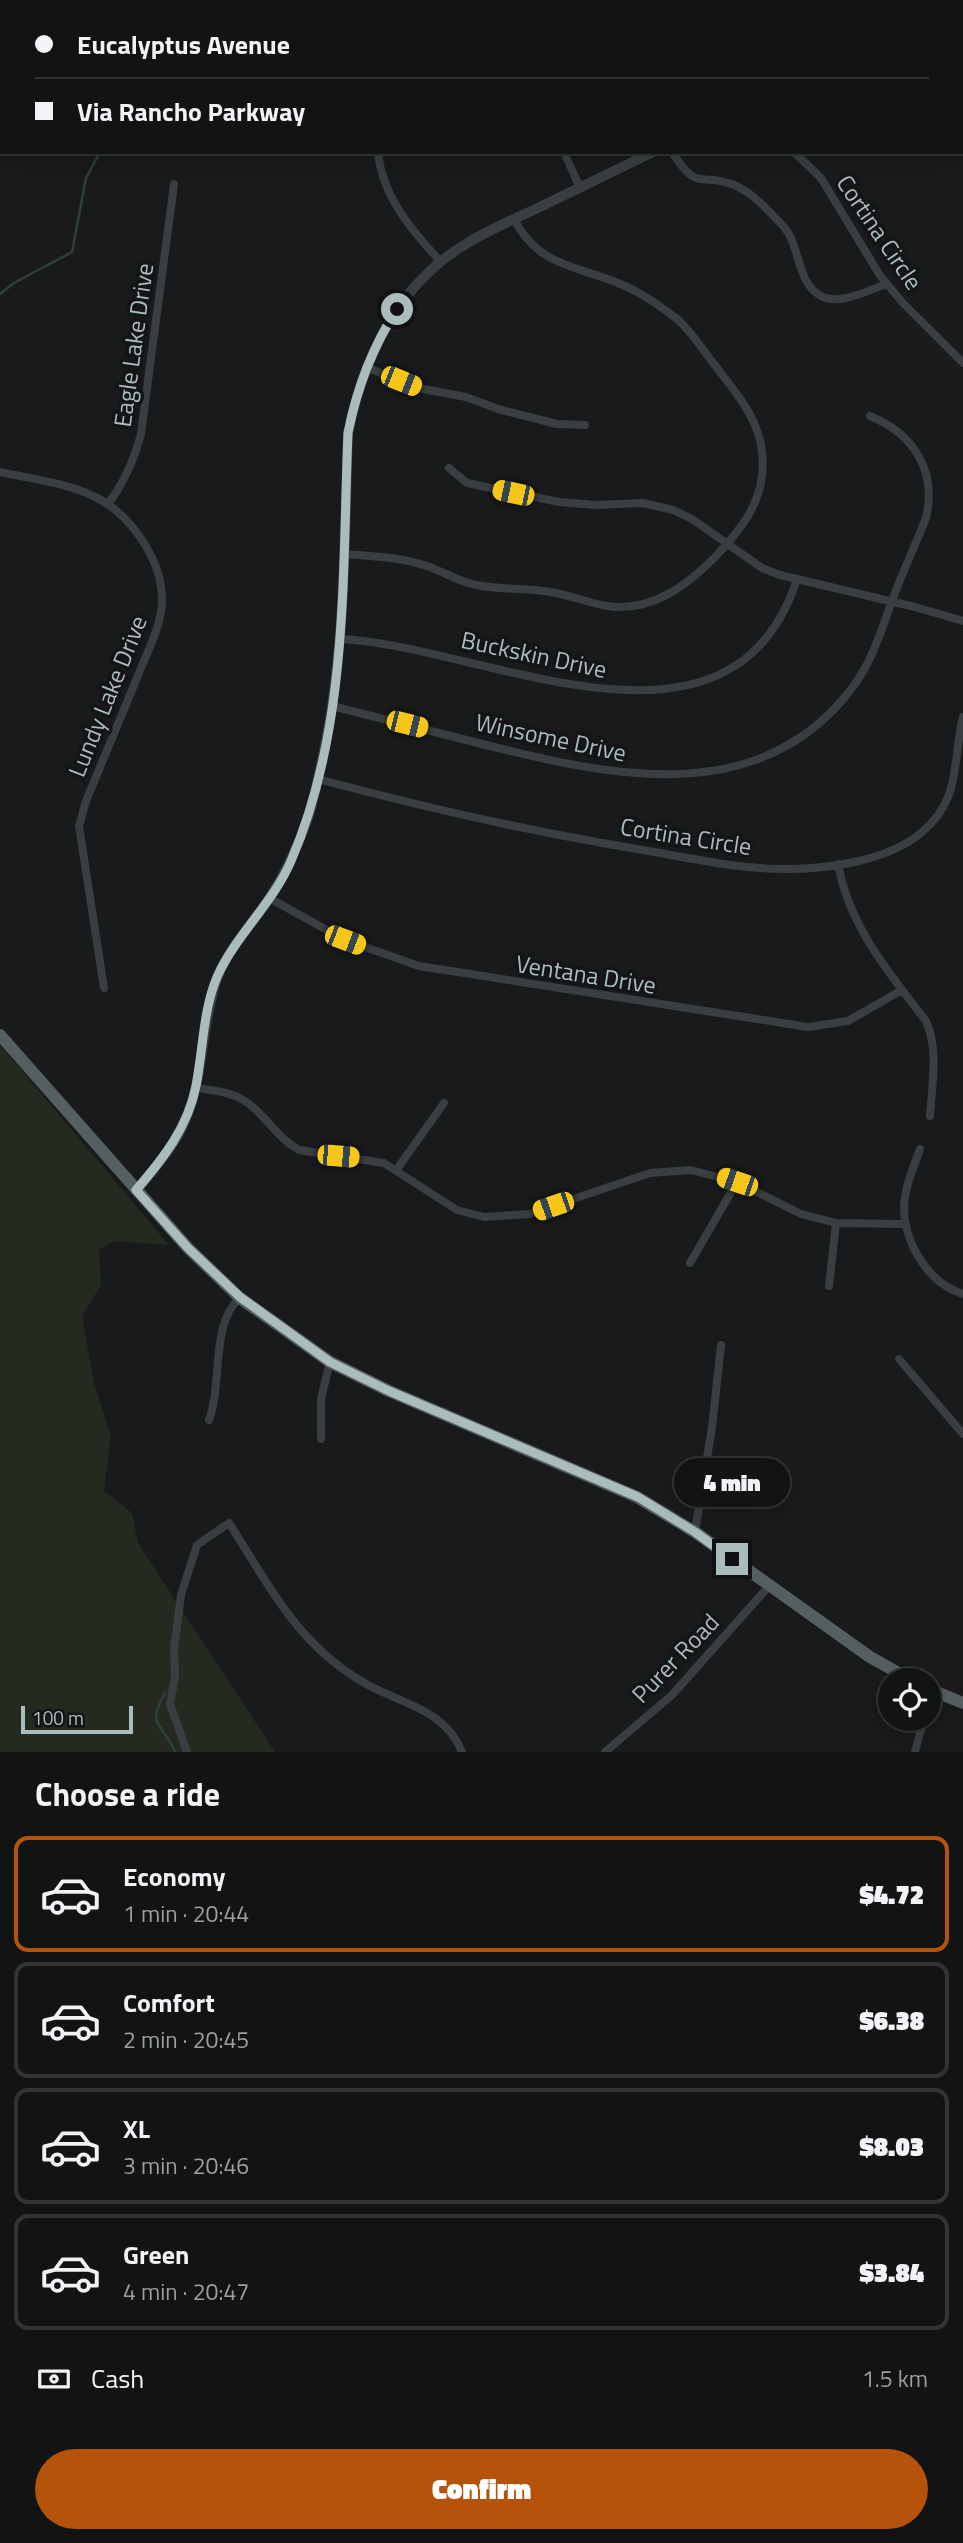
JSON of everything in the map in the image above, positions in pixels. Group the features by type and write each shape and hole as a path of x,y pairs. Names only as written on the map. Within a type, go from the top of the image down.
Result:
{"main road":[{"path":"0,1035 188,1248 240,1297 330,1362 389,1391 638,1497 695,1532 870,1657 890,1668"},
{"path":"941,1697 963,1703"}],"street":[{"path":"378,154 379,164 402,216 441,262"},
{"path":"565,154 580,188"},
{"path":"136,1190 179,1134 196,1088 208,1010 216,979 233,947 270,898 290,864 307,820 318,779 340,662 348,433 355,400 380,336 397,309 441,262 488,230 649,154"},
{"path":"673,154 686,174 697,180 733,184 747,192 786,229 805,279 812,290 822,297 836,300 887,284"},
{"name":"Cortina Circle","path":"796,154 821,178 833,195 887,284 963,363"},
{"name":"Eagle Lake Drive","path":"108,504 119,489 135,455 141,434 174,184"},
{"path":"344,554 394,558 427,566 477,585 550,592 609,607 631,606 679,590 696,577 744,523 761,486 764,461 762,445 751,413 678,320 633,289 538,252 523,237 514,219"},
{"path":"366,367 418,388 466,397 498,410 556,424 585,425"},
{"name":"Winsome Drive","path":"332,706 587,768 640,774 710,772 741,766 796,741 831,712 868,664 926,518 930,501 928,474 911,442 901,433 870,416"},
{"path":"449,468 467,483 559,502 596,505 643,503 673,510 692,519 762,568 963,621"},
{"name":"Lundy Lake Drive","path":"0,472 75,490 108,504 121,513 140,537 160,579 162,602 153,638 86,801 79,826 104,988"},
{"name":"Buckskin Drive","path":"340,639 403,646 589,689 644,691 678,688 713,678 743,661 765,641 779,622 797,579"},
{"name":"Cortina Circle","path":"318,779 439,811 538,833 730,865 785,869 838,864 878,855 902,846 922,832 941,812 955,783 963,717"},
{"path":"838,864 853,916 931,1032 934,1056 930,1116"},
{"name":"Ventana Drive","path":"270,898 345,940 419,966 808,1027 848,1021 902,990"},
{"path":"196,1088 220,1091 245,1101 289,1145 299,1150 384,1163 457,1210 484,1217 529,1214 650,1173 670,1170 711,1173 737,1182 801,1214 836,1223 906,1224"},
{"path":"397,1170 444,1103"},
{"path":"920,1149 905,1195 906,1224 915,1250 923,1263 940,1281 963,1294"},
{"path":"690,1264 737,1182"},
{"path":"828,1286 836,1223"},
{"path":"209,1420 215,1403 220,1339 225,1316 231,1305 240,1297"},
{"path":"695,1532 712,1427 721,1345"},
{"path":"900,1359 963,1434"},
{"path":"321,1439 321,1399 330,1362"},
{"path":"187,1752 170,1703 175,1677 174,1649 181,1595 197,1545 229,1524 266,1586 311,1643 335,1665 370,1686 431,1713 444,1723 462,1752"},
{"name":"Purer Road","path":"605,1752 672,1695 769,1586"},
{"path":"915,1752 921,1731"}],"shaded area":[{"path":"0,1045 169,1245 115,1241 99,1250 101,1285 82,1316 94,1383 111,1436 104,1491 132,1513 138,1543 275,1752 0,1752"}],"waterway":[{"path":"0,294 14,283 72,252 86,178 99,154"},
{"path":"165,1693 156,1719 175,1752"}],"route":[{"path":"397,309 380,336 366,367 348,433 340,662 318,779 307,820 290,864 270,898 233,947 216,979 208,1010 196,1088 186,1120 159,1164 136,1190 188,1248 240,1297 330,1362 389,1391 638,1497 695,1532 732,1559"}]}
